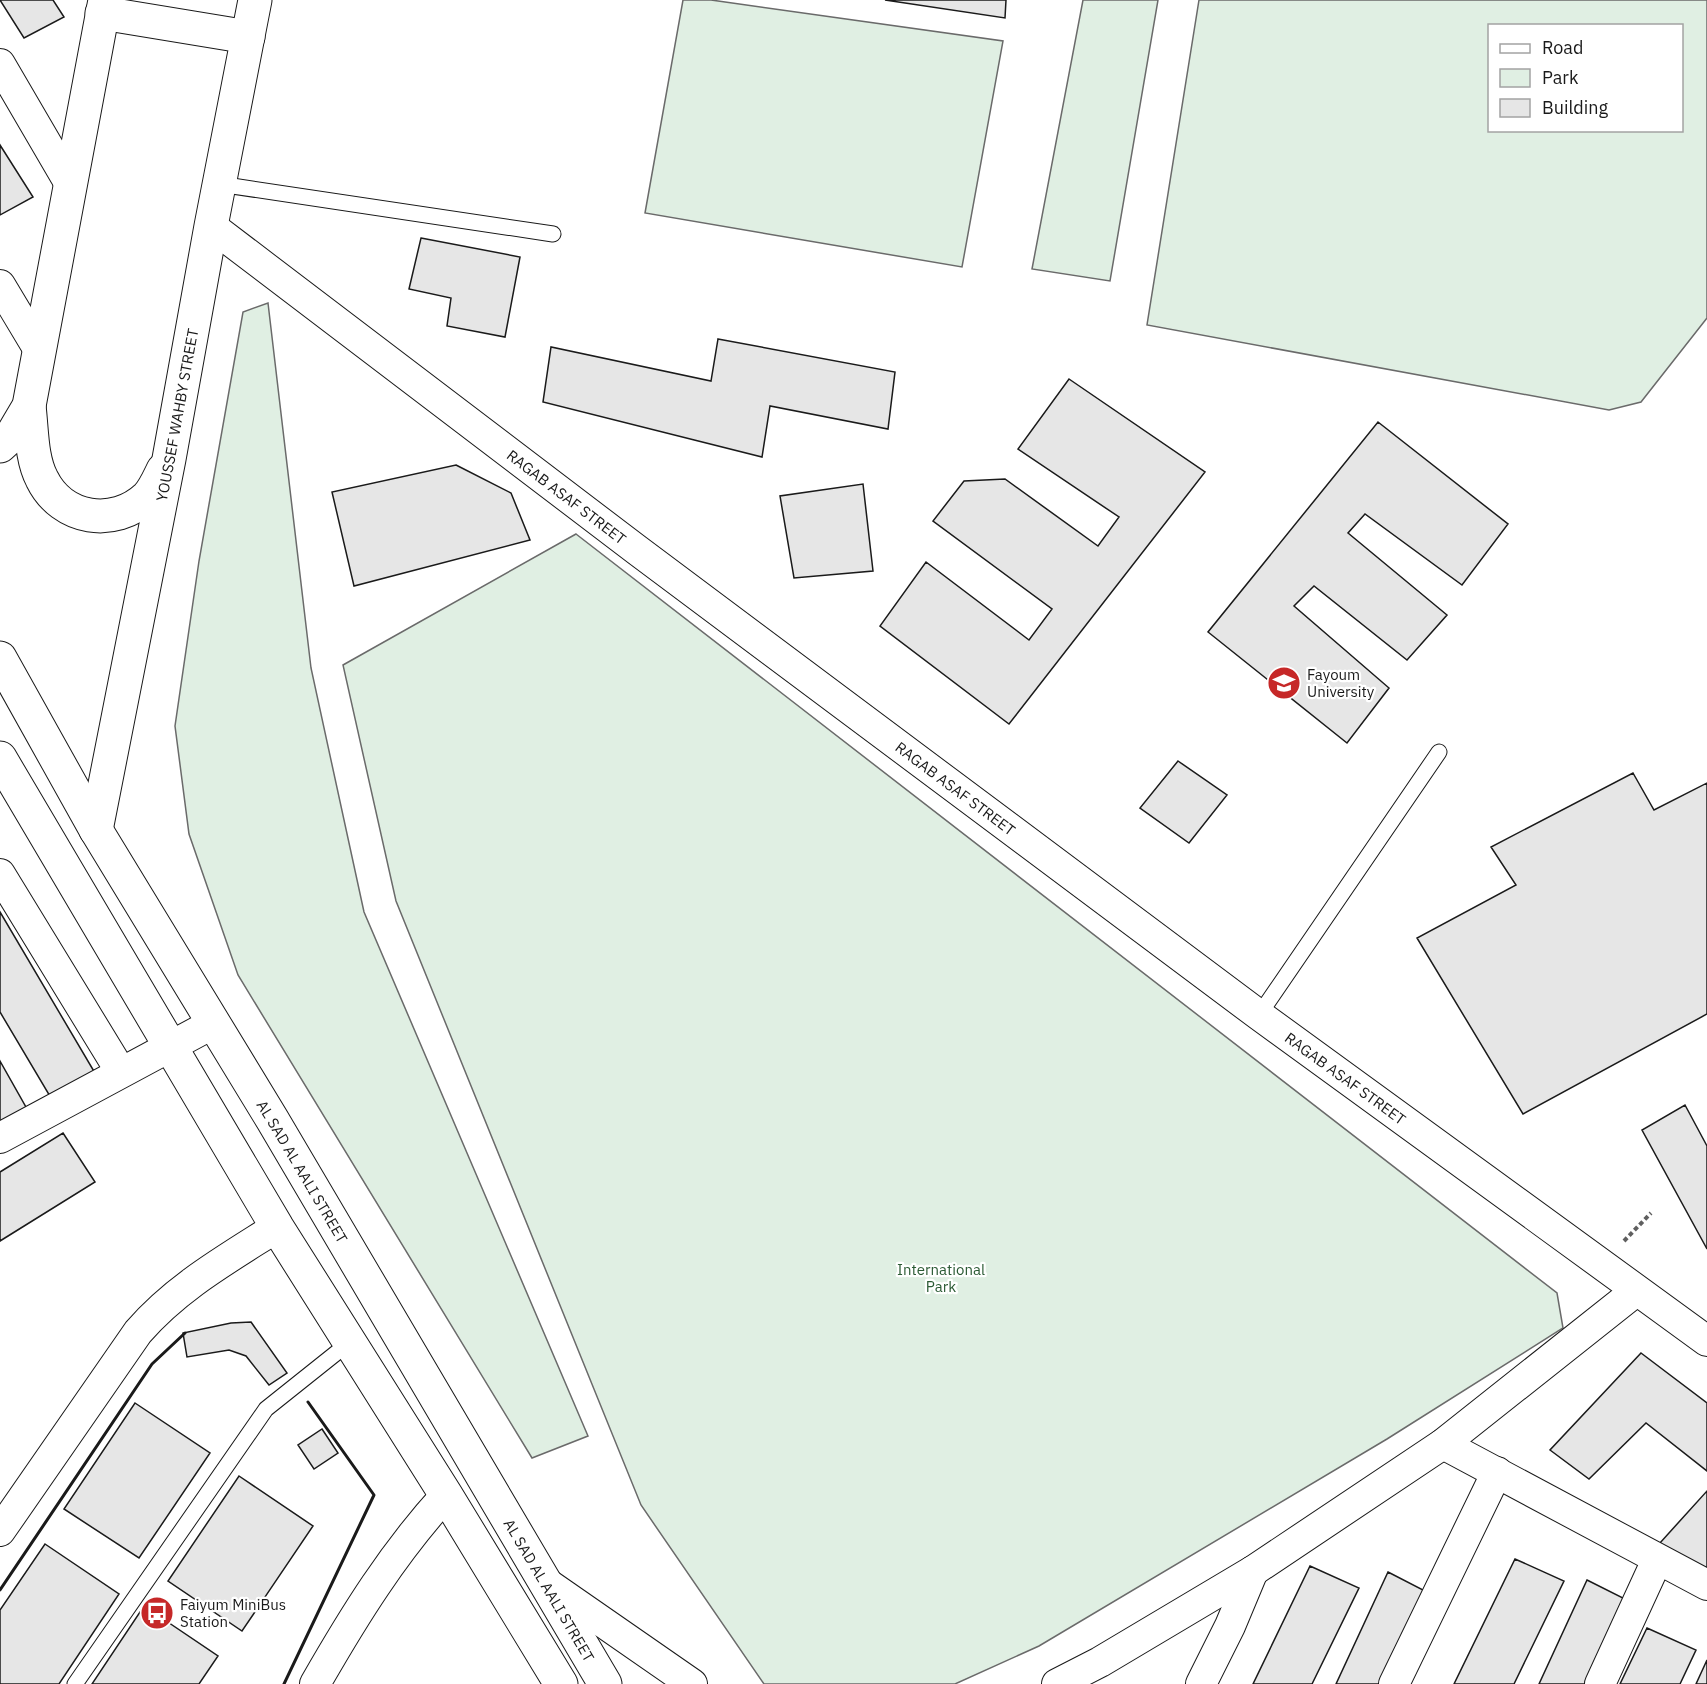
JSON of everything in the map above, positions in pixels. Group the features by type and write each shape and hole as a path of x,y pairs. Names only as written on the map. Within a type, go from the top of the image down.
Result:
{"main road":[{"name":"YOUSSEF WAHBY STREET","path":"96,830 169,459 255,0"},
{"path":"169,459 149,495 135,507 118,515 100,517 81,514 64,506 50,493 35,460 29,406 101,4 248,37"},
{"path":"0,446 12,435 29,406"},
{"name":"AL SAD AL AALI STREET","path":"0,658 96,830 272,1119 605,1684"},
{"path":"0,758 277,1227 446,1495 561,1684"},
{"path":"228,1145 272,1119"}],"street":[{"path":"0,64 70,184"},
{"name":"RAGAB ASAF STREET","path":"211,226 637,550 1259,1015 1707,1341"},
{"path":"0,285 39,350"},
{"path":"0,874 121,1072"},
{"path":"0,1138 214,1023"},
{"path":"0,1531 138,1332 162,1306 204,1273 277,1227"},
{"path":"1057,1684 1100,1662 1253,1571 1443,1444 1636,1291"},
{"path":"1443,1444 1707,1585"},
{"path":"1394,1684 1497,1472"},
{"path":"315,1684 363,1600 402,1546 446,1495"},
{"path":"1600,1684 1657,1560"},
{"path":"1201,1684 1230,1626 1253,1571"},
{"path":"545,1582 692,1684"}],"lane":[{"path":"219,184 553,234"},
{"path":"1259,1015 1439,752"},
{"path":"75,1684 266,1409 350,1342"}],"green space":[{"path":"683,0 711,0 1003,41 962,267 645,213"},
{"path":"1083,0 1158,0 1110,281 1032,269"},
{"path":"1199,0 1707,0 1707,318 1641,402 1609,410 1147,325"},
{"path":"268,303 311,668 364,912 588,1436 532,1458 238,975 189,834 175,726 199,561 243,312"},
{"name":"International Park","path":"576,534 1557,1293 1563,1328 1387,1439 1039,1646 955,1684 764,1684 641,1505 396,901 343,665"}],"building":[{"path":"0,0 53,0 64,17 24,38"},
{"path":"885,0 1006,0 1005,18"},
{"path":"0,145 33,197 0,215"},
{"path":"421,238 520,257 505,337 447,326 451,298 409,289"},
{"path":"718,339 895,372 888,429 770,406 762,457 543,402 551,347 711,381"},
{"path":"1069,379 1205,472 1009,724 880,626 926,562 1029,640 1052,609 933,521 964,481 1005,479 1098,546 1119,517 1018,449"},
{"path":"1378,422 1508,524 1462,585 1365,514 1348,533 1447,615 1407,660 1314,586 1294,606 1389,688 1347,743 1208,632"},
{"path":"456,465 511,493 530,540 354,586 332,492"},
{"path":"863,484 873,571 794,578 780,496"},
{"path":"1178,761 1227,795 1189,843 1140,808"},
{"path":"1633,773 1654,810 1707,783 1707,1014 1523,1114 1417,938 1516,885 1491,847"},
{"path":"0,912 95,1073 51,1098 0,1012"},
{"path":"0,1061 31,1116 0,1133"},
{"path":"1685,1105 1707,1146 1707,1249 1642,1130"},
{"path":"63,1133 95,1182 0,1241 0,1172"},
{"path":"251,1322 287,1373 269,1385 246,1356 229,1350 187,1357 183,1333 231,1323"},
{"path":"1641,1353 1707,1403 1707,1471 1646,1423 1589,1479 1550,1450"},
{"path":"135,1403 210,1453 139,1558 64,1509"},
{"path":"322,1429 338,1453 314,1469 298,1445"},
{"path":"239,1476 313,1526 242,1631 168,1581"},
{"path":"1707,1491 1707,1567 1702,1573 1659,1544"},
{"path":"45,1544 119,1594 59,1684 0,1684 0,1610"},
{"path":"1515,1559 1564,1581 1514,1684 1454,1684"},
{"path":"1310,1566 1359,1588 1312,1684 1253,1684"},
{"path":"1388,1572 1427,1592 1385,1684 1336,1684"},
{"path":"1587,1580 1627,1600 1589,1684 1539,1684"},
{"path":"144,1606 218,1656 199,1684 92,1684"},
{"path":"1647,1628 1696,1650 1680,1684 1620,1684"},
{"path":"1707,1660 1707,1684 1696,1684"}],"wall":[{"path":"0,1590 152,1364 185,1333"},
{"path":"284,1684 374,1495 308,1402"}],"place":[{"name":"Fayoum University","path":"1284,683"},
{"name":"Faiyum MiniBus Station","path":"157,1613"}]}
